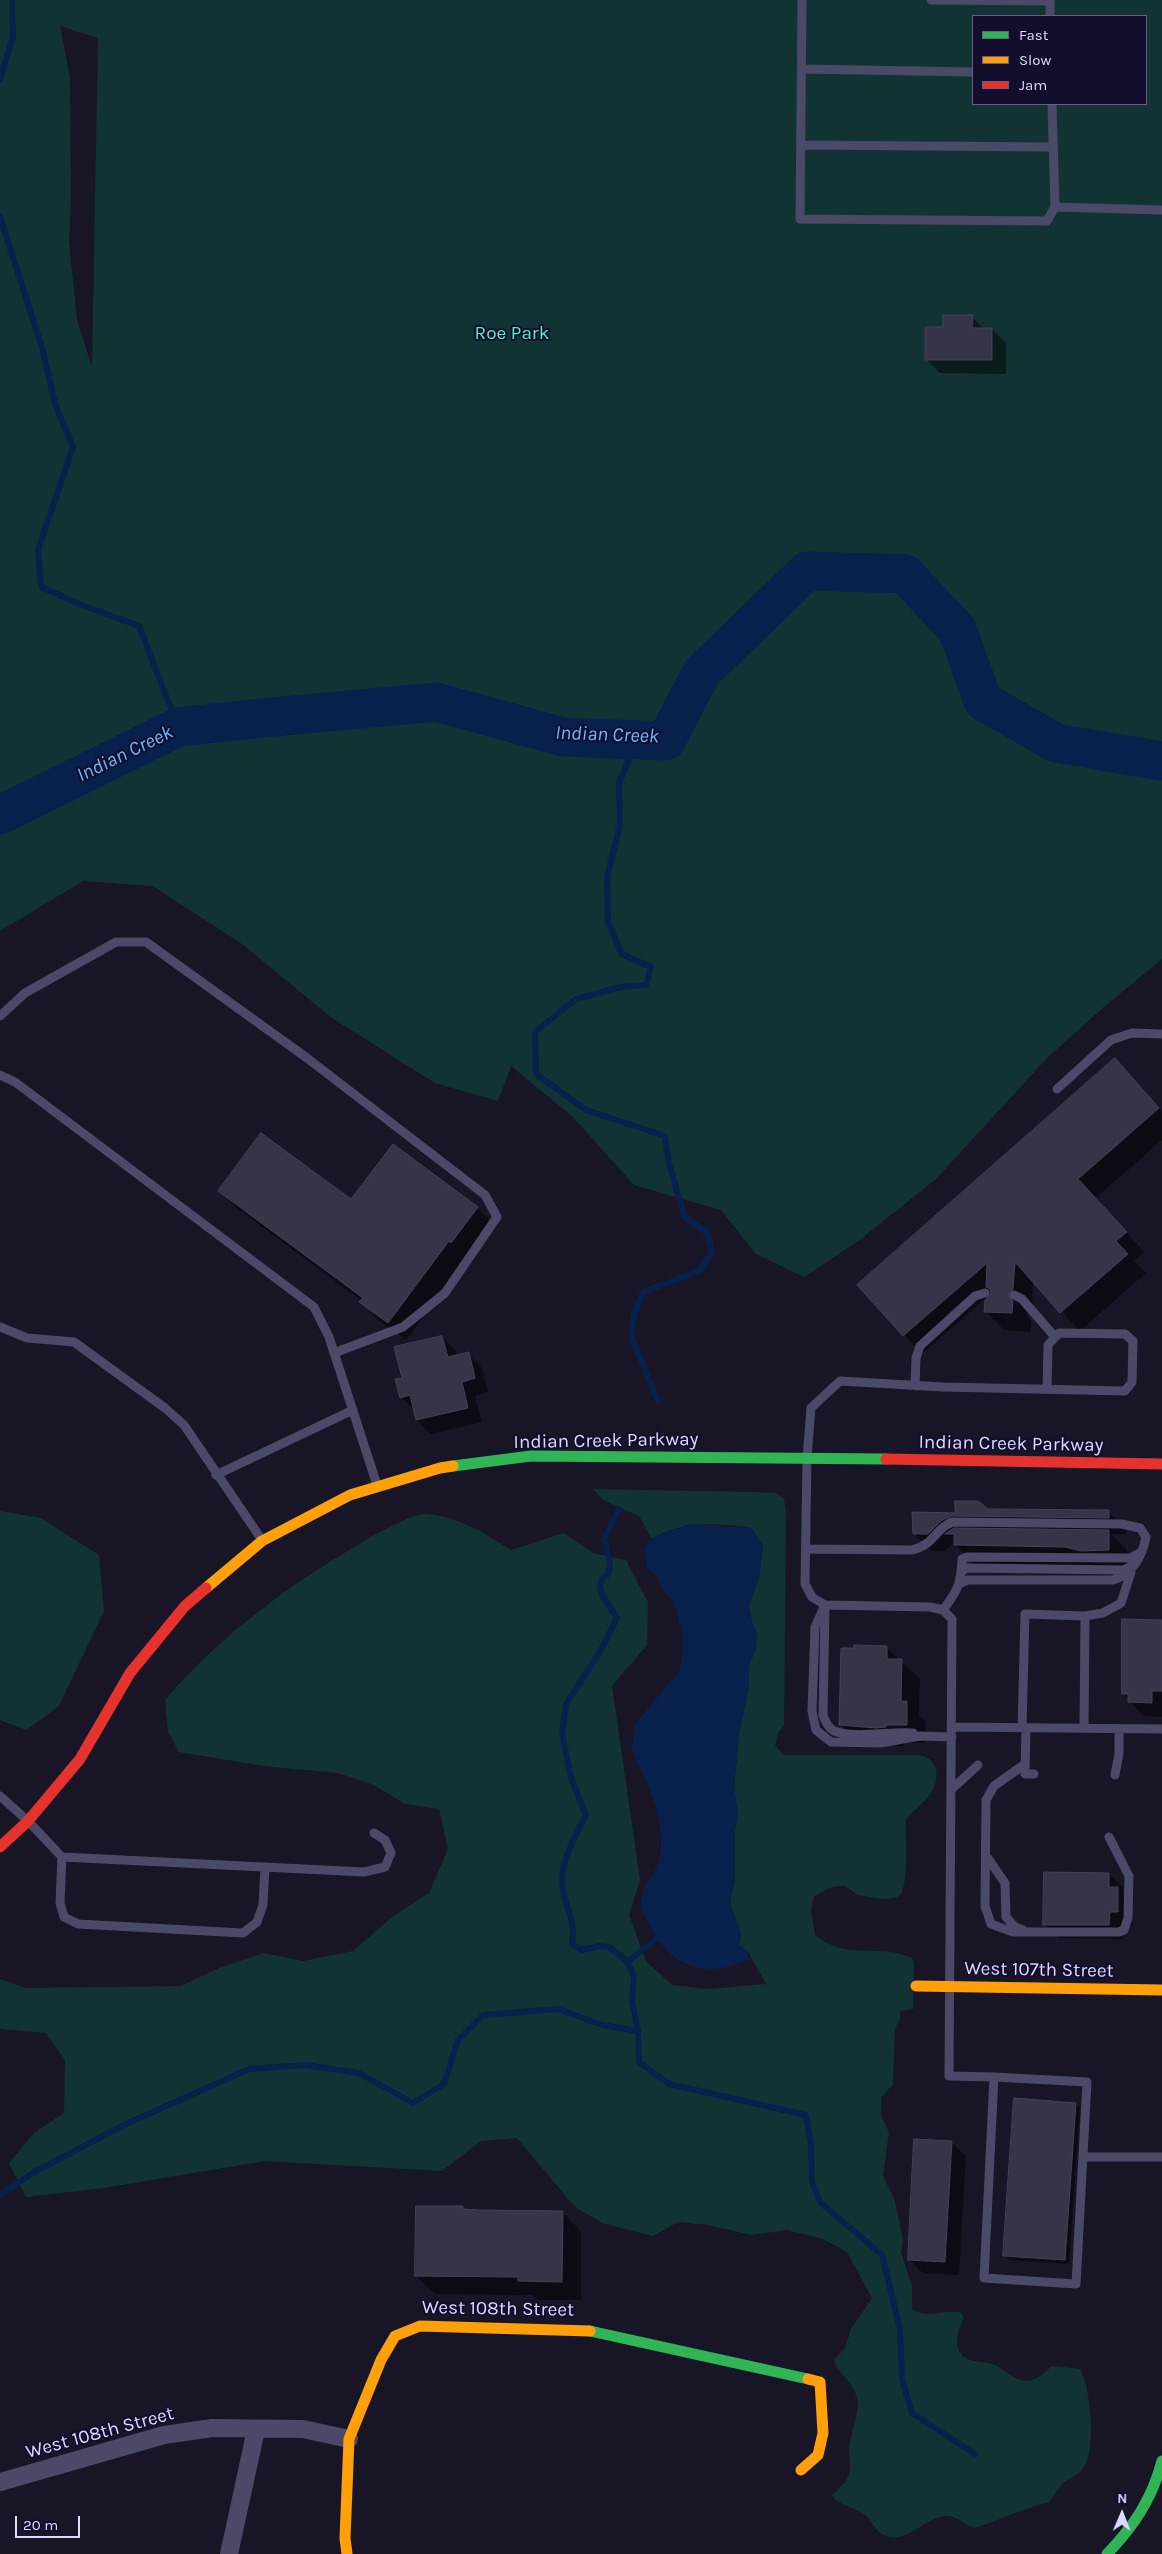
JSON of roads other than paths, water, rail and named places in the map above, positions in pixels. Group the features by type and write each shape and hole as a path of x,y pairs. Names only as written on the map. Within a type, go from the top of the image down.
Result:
{"main road":[{"name":"Indian Creek Parkway","path":"0,1847 28,1821 80,1759 130,1673 185,1606 262,1541 350,1495 440,1468 531,1456 1162,1464"},
{"name":"West 107th Street","path":"916,1986 1162,1990"},
{"name":"West 108th Street","path":"349,2439 381,2360 395,2336 420,2326 599,2331 820,2382 823,2434 820,2448 818,2455 801,2470"},
{"path":"347,2554 344,2538 349,2439"},
{"path":"1107,2554 1132,2529 1150,2501 1157,2484 1162,2461"}],"street":[{"name":"West 108th Street","path":"0,2482 164,2435 212,2428 256,2430 303,2429 349,2439"},
{"path":"229,2554 256,2430"}],"lane":[{"path":"802,0 800,219 1047,220 1055,207 1052,105"},
{"path":"932,0 1050,1 1050,15"},
{"path":"802,69 972,72"},
{"path":"802,145 1054,147"},
{"path":"1055,207 1162,210"},
{"path":"0,1016 25,993 116,942 146,942 307,1058 485,1195 497,1217 445,1293 403,1326 334,1353"},
{"path":"1057,1089 1111,1040 1132,1033 1162,1034"},
{"path":"0,1075 15,1082 314,1307 330,1337 377,1487"},
{"path":"915,1386 916,1358 920,1346 975,1296 985,1293"},
{"path":"1014,1295 1022,1299 1055,1337"},
{"path":"0,1327 27,1338 74,1342 165,1408 184,1425 262,1541"},
{"path":"994,2076 984,2278 1076,2284 1087,2082 994,2076 949,2076 952,1619 944,1610 930,1607 825,1605 812,1597 805,1584 807,1458 810,1408 840,1381 915,1386 1125,1391 1132,1382 1133,1342 1125,1334 1059,1333 1048,1345 1047,1389"},
{"path":"216,1475 353,1410"},
{"path":"806,1549 912,1550 924,1547 942,1526 952,1522 1122,1524 1132,1525 1144,1532 1144,1546 1133,1567 1121,1603 1103,1613 1085,1616 1025,1614 1025,1774 1034,1774"},
{"path":"944,1610 960,1583 962,1559 968,1557 1130,1558 1140,1553"},
{"path":"961,1572 967,1568 1123,1570 1133,1567"},
{"path":"960,1583 968,1580 1113,1580 1126,1576 1133,1567"},
{"path":"825,1605 824,1715 826,1722 832,1730 846,1733 912,1733 921,1736 952,1737"},
{"path":"1084,1728 1085,1616"},
{"path":"952,1727 1162,1729"},
{"path":"1115,1775 1119,1753 1119,1728"},
{"path":"1026,1764 994,1786 987,1796 985,1906 991,1924 1013,1932 1119,1932 1124,1930 1128,1918 1129,1876 1109,1837"},
{"path":"952,1789 978,1765"},
{"path":"0,1796 28,1821 62,1857 364,1872 385,1867 391,1853 385,1840 374,1833"},
{"path":"985,1854 991,1866 1001,1875 1005,1883 1006,1917 1015,1927 1029,1932"},
{"path":"62,1857 60,1903 64,1917 78,1924 185,1930 243,1933 250,1928 257,1922 263,1905 265,1868"},
{"path":"1083,2157 1162,2157"}],"water":[{"path":"689,1524 750,1528 763,1546 759,1578 749,1605 749,1613 758,1637 749,1667 749,1685 739,1734 734,1788 738,1815 735,1830 735,1880 731,1906 741,1934 739,1946 747,1950 748,1960 719,1969 705,1969 692,1966 668,1952 658,1940 641,1905 643,1891 659,1860 661,1838 657,1808 631,1748 636,1723 679,1671 683,1637 674,1602 663,1590 656,1575 647,1567 644,1548 654,1537"}],"waterway":[{"path":"0,80 13,37 12,0"},
{"path":"0,216 43,351 55,404 73,447 38,550 41,587 79,604 139,626 178,727"},
{"name":"Indian Creek","path":"0,815 178,727 436,702 563,737 666,741 702,672 807,571 905,574 957,629 983,701 1056,743 1162,761"},
{"path":"658,740 630,757 619,783 620,825 607,877 608,922 622,954 651,967 646,985 621,987 576,999 535,1032 536,1074 586,1110 665,1136 669,1163 684,1216 707,1233 712,1252 699,1271 643,1292 633,1317 632,1339 658,1401"},
{"path":"619,1509 604,1539 610,1563 609,1573 601,1580 600,1588 617,1618 601,1650 566,1704 562,1734 571,1778 586,1815 572,1844 562,1874 562,1885 572,1924 572,1944 582,1950 599,1946 609,1947 626,1960 634,1976 632,2001 638,2031 639,2062 669,2084 806,2115 811,2144 812,2182 820,2202 882,2255 900,2329 902,2379 912,2413 975,2454"},
{"path":"627,1962 657,1938"},
{"path":"0,2195 36,2171 126,2124 249,2069 305,2065 359,2073 413,2103 444,2084 458,2040 483,2015 558,2009 602,2025 638,2031"}],"park label":[{"name":"Roe Park","path":"512,334"}]}
